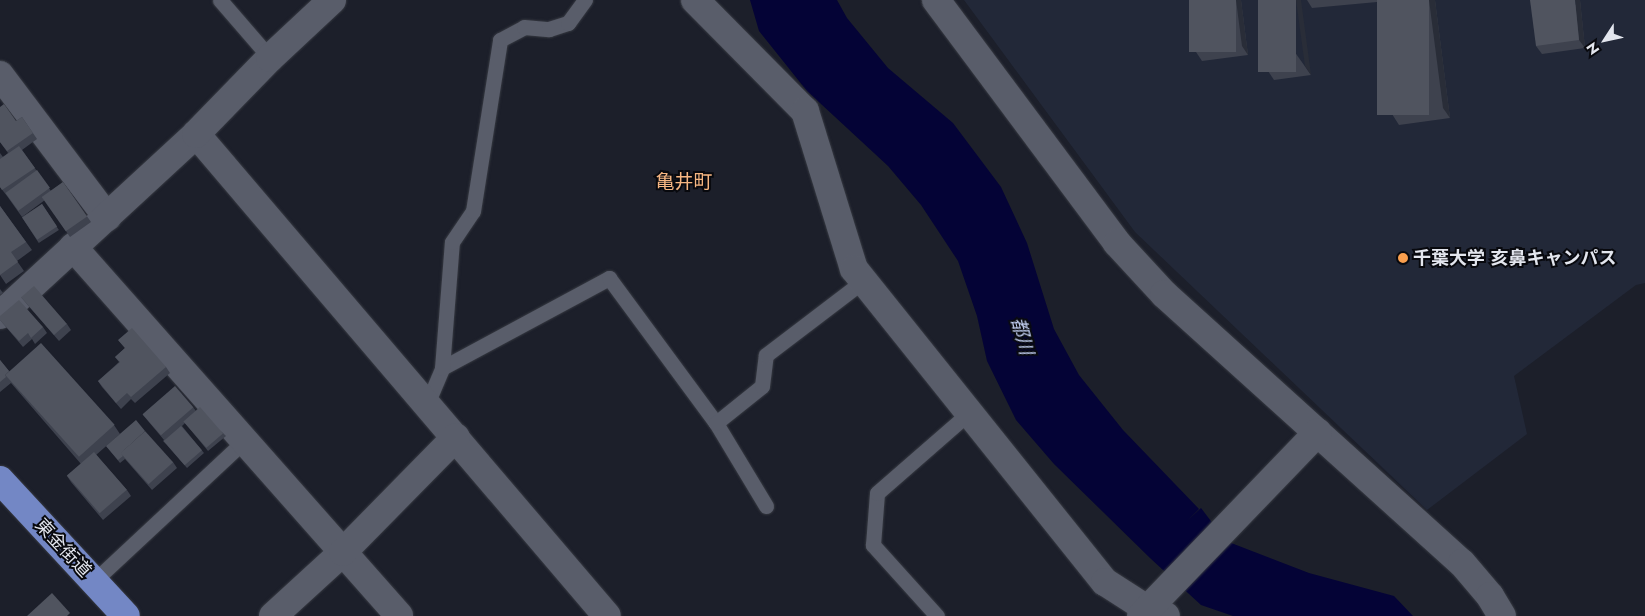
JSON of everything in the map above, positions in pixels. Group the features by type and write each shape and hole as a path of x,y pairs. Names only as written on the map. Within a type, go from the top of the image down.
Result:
{"highway":[{"name":"東金街道","path":"0,480 126,616"}],"street":[{"path":"0,315 196,134 270,58 332,0"},
{"path":"695,0 805,111 854,269 1105,582 1151,614 1318,432"},
{"path":"936,0 1117,243 1164,294 1462,563 1490,596 1502,616"},
{"path":"0,75 107,217"},
{"path":"196,134 607,616"},
{"path":"74,247 399,616"},
{"path":"274,616 343,552 456,437"}],"lane":[{"path":"220,0 270,58"},
{"path":"427,404 442,368 452,242 473,211 500,40 524,27 549,29 568,22 585,0"},
{"path":"442,368 609,278 716,423 766,506"},
{"path":"716,423 762,386 766,355 863,281"},
{"path":"937,616 873,545 877,494 970,412"},
{"path":"94,581 244,441"}],"shaded area":[{"name":"千葉大学 亥鼻キャンパス","path":"964,0 1645,0 1645,283 1636,285 1514,376 1527,434 1427,510 1135,232"}],"water":[{"name":"都川","path":"750,0 837,0 847,18 888,68 953,123 1001,187 1027,243 1054,329 1079,375 1123,430 1199,509 1187,521 1201,508 1226,541 1309,573 1394,596 1413,616 1233,616 1201,605 1150,558 1054,464 1016,420 987,361 977,316 958,261 921,205 888,166 807,91 759,31"}],"building":[{"path":"1189,0 1236,0 1236,52 1189,52"},
{"path":"1258,0 1296,0 1296,72 1258,72"},
{"path":"1377,0 1429,0 1429,115 1377,115"},
{"path":"1530,0 1575,0 1579,40 1536,46"},
{"path":"4,104 16,121 22,117 33,133 7,151 0,142 0,107"},
{"path":"19,146 35,168 2,190 0,187 0,159"},
{"path":"37,170 50,188 18,211 5,193"},
{"path":"63,182 87,216 66,231 42,197"},
{"path":"42,204 57,226 37,240 22,217"},
{"path":"0,206 26,242 11,252 18,262 0,275"},
{"path":"34,286 67,324 54,335 21,297"},
{"path":"19,300 43,327 31,338 28,333 19,341 0,320 0,316"},
{"path":"132,328 166,367 131,397 127,393 116,403 98,381 120,362 115,357 125,348 118,340"},
{"path":"41,343 115,425 79,457 5,375"},
{"path":"0,360 9,371 0,382"},
{"path":"175,386 193,407 161,435 143,414"},
{"path":"200,407 223,433 206,448 183,421"},
{"path":"136,420 145,431 121,453 123,456 118,460 106,446"},
{"path":"181,426 202,450 185,465 164,441"},
{"path":"145,431 173,462 149,484 120,453"},
{"path":"94,452 127,490 100,513 67,476"},
{"path":"52,593 70,613 67,616 27,616"}],"place":[{"name":"千葉大学 亥鼻キャンパス","path":"1403,258"}],"district":[{"name":"亀井町","path":"684,182"}]}
